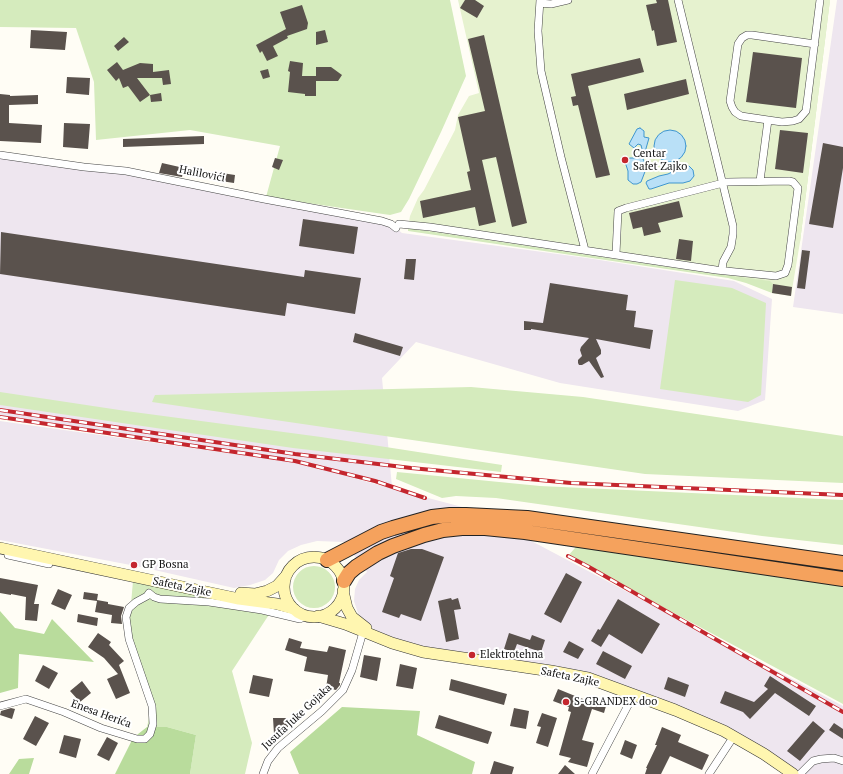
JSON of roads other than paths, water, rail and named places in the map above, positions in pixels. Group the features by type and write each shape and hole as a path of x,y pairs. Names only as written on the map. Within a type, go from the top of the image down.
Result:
{"highway":[{"path":"327,560 393,528 432,517 466,515 527,518 843,562"},
{"path":"344,586 349,573 356,566 378,553 424,535 444,530 462,528 485,528 525,532 843,580"}],"main road":[{"name":"Safeta Zajke","path":"0,542 240,593 255,594 267,591 277,586 286,576 291,567 299,561 308,558 327,560 334,565 339,572 344,586 347,608 352,617 378,637"},
{"name":"Safeta Zajke","path":"0,548 239,599 277,604 294,609 306,615 318,616 345,624 396,644 423,652 574,675 594,680 675,710 734,736 793,774"},
{"path":"286,576 285,594 290,605 294,609"},
{"path":"318,616 330,612 335,608 342,598 344,586"}],"street":[{"path":"568,0 551,4 540,2 538,31 542,71 561,157 585,250"},
{"path":"678,0 732,221 733,234 731,247 723,262 722,270"},
{"path":"815,44 752,35 747,35 742,38 738,44 730,101 735,112 741,116 782,122 799,119 806,111 815,44 820,0"},
{"path":"616,254 618,211 723,183 760,181 768,120"},
{"name":"Halilovići","path":"0,155 84,167 126,171 382,221 398,226 430,227 722,270 776,276 781,275 787,270 798,188 793,182 760,181"},
{"path":"0,553 49,564"},
{"path":"153,580 149,593 160,599 209,602 262,610 300,619 306,615"},
{"name":"Enesa Herića","path":"0,706 26,700 64,712 101,728 137,739 145,739 150,734 153,724 152,706 129,639 126,617 129,608 149,593"},
{"name":"Jusufa Juke Gojaka","path":"263,774 268,761 278,748 322,711 343,690 352,670 363,632"},
{"path":"592,774 634,694"},
{"path":"708,774 734,736"},
{"path":"800,774 813,761 834,758 843,761"}],"water":[{"path":"640,128 644,131 644,137 649,138 643,159 646,169 641,182 633,184 628,180 628,171 625,162 630,158 640,158 642,149 641,145 638,144 634,148 629,144 637,129"},
{"path":"667,130 673,130 683,137 686,146 685,152 679,159 673,162 667,162 657,155 654,149 654,143 661,133"},
{"path":"684,166 689,166 693,170 694,176 690,181 683,183 669,183 649,189 646,183 647,181 668,174"}],"railway":[{"path":"0,410 295,454 411,468 571,483 843,495"},
{"path":"0,417 295,461 375,481 425,498"},
{"path":"568,556 843,712"}],"place":[{"name":"Centar Safet Zajko","path":"625,160"},
{"name":"GP Bosna","path":"134,565"},
{"name":"Elektrotehna","path":"472,655"},
{"name":"S-GRANDEX doo","path":"566,702"}]}
